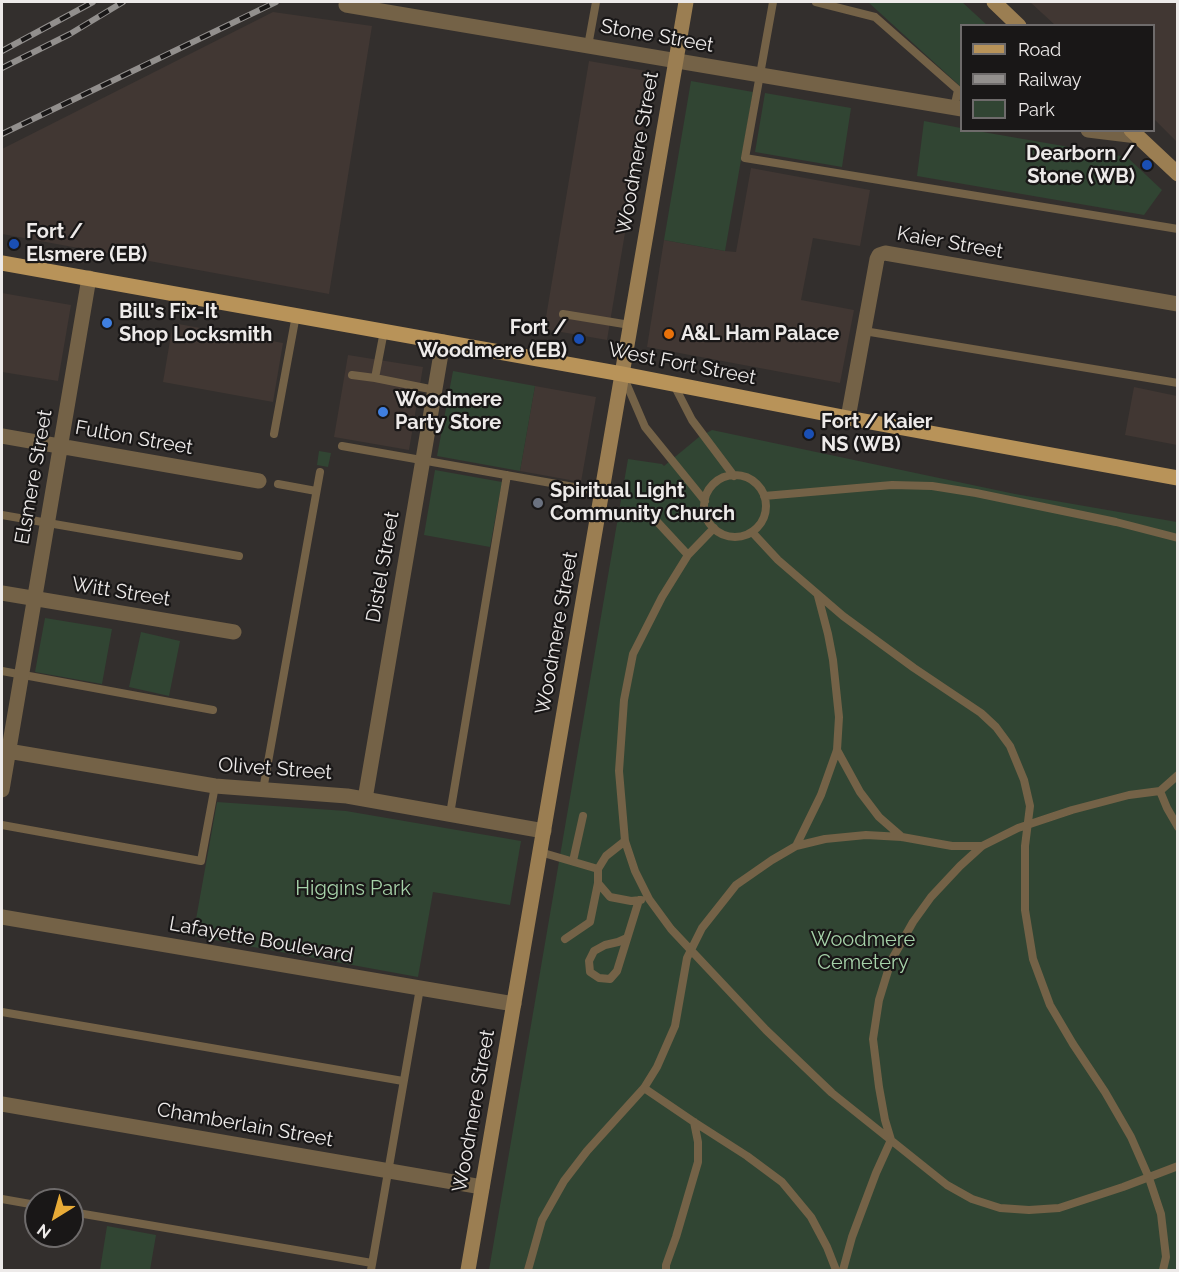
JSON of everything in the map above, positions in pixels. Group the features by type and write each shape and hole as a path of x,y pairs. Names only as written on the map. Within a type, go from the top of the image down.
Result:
{"main road":[{"name":"West Fort Street","path":"2,263 622,374 1178,478"}],"street":[{"name":"Woodmere Street","path":"468,1270 686,2"},
{"path":"994,2 1017,24"},
{"name":"Stone Street","path":"346,5 958,109"},
{"path":"1119,132 1134,133 1178,174"},
{"name":"Kaier Street","path":"848,418 876,259 879,255 885,253 1178,304"},
{"name":"Elsmere Street","path":"2,790 5,751 48,523 89,278"},
{"name":"Distel Street","path":"365,799 443,342"},
{"name":"Fulton Street","path":"2,436 259,481"},
{"name":"Witt Street","path":"2,593 234,632"},
{"name":"Olivet Street","path":"5,751 215,786 347,796 544,831"},
{"name":"Lafayette Boulevard","path":"2,917 514,1004"},
{"name":"Chamberlain Street","path":"2,1104 482,1187"}],"lane":[{"path":"588,46 596,2"},
{"path":"773,2 745,158 1178,229"},
{"path":"816,2 875,17 958,90 958,109"},
{"path":"563,314 630,326"},
{"path":"274,434 296,315"},
{"path":"864,330 1178,383"},
{"path":"375,378 384,331"},
{"path":"622,374 645,428 705,501"},
{"path":"352,375 435,390"},
{"path":"674,384 692,420 734,476"},
{"path":"342,446 602,492"},
{"path":"263,790 320,472"},
{"path":"450,814 507,475"},
{"path":"734,476 748,479 756,484 766,502 762,522 747,535 737,537 717,532 705,516 706,495 711,487 719,480 734,476"},
{"path":"278,484 316,491"},
{"path":"764,496 892,485 932,486 988,495 1116,522 1178,538"},
{"path":"650,514 688,555"},
{"path":"2,515 238,556"},
{"path":"714,528 688,555 662,597 633,654 624,700 619,768 625,841 635,871 649,899 671,928 766,1030 832,1093 947,1185 972,1199 1000,1208 1029,1210 1059,1208 1123,1188 1178,1166"},
{"path":"752,532 778,560 843,616 905,662 981,713 996,727 1010,746 1024,780 1030,806 1025,846 1025,910 1034,959 1050,1005 1131,1137 1149,1178 1161,1214 1166,1257 1163,1270"},
{"path":"796,846 821,795 837,750 839,717 836,686 828,634 818,594"},
{"path":"2,672 213,710"},
{"path":"837,750 872,809 879,818 902,837"},
{"path":"843,1270 852,1237 891,1140 879,1087 873,1039 879,1000 891,961 913,922 931,897 982,846 1018,828 1072,810 1129,795 1160,791 1178,775"},
{"path":"2,825 201,861 215,786"},
{"path":"1160,791 1178,826"},
{"path":"573,861 583,816"},
{"path":"528,1270 542,1221 564,1181 587,1151 644,1088 657,1067 675,1026 687,958 702,928 736,885 796,846 825,839 866,835 902,837 952,846 982,846"},
{"path":"565,939 590,922 598,884 598,868 606,856 625,841"},
{"path":"540,852 598,868"},
{"path":"598,884 610,897 631,901 649,899"},
{"path":"627,938 594,951 589,961 590,972 599,978 610,978 617,971 639,900"},
{"path":"84,1214 371,1267 420,988"},
{"path":"2,1012 403,1081"},
{"path":"644,1088 782,1182 811,1217 836,1270"},
{"path":"666,1270 698,1162 698,1142 694,1122"},
{"path":"2,1199 24,1203"}],"shaded area":[{"path":"1030,2 1177,2 1177,142 1155,120 1155,24 1054,24"},
{"path":"273,12 372,26 329,294 2,234 2,149"},
{"path":"589,61 652,72 607,340 544,329"},
{"path":"751,168 870,190 860,246 813,238 801,300 854,310 840,383 647,347 664,240 736,252"},
{"path":"2,293 71,305 58,381 2,372"},
{"path":"173,323 283,343 273,402 163,382"},
{"path":"348,355 423,367 409,450 334,437"},
{"path":"535,386 596,397 581,482 520,471"},
{"path":"1134,387 1177,396 1177,445 1125,435"}],"green space":[{"path":"868,2 962,2 986,24 960,24 960,86"},
{"path":"691,81 753,92 725,251 664,240"},
{"path":"765,93 851,108 842,167 755,152"},
{"path":"924,121 960,128 960,132 983,132 1127,157 1162,190 1144,215 917,176"},
{"path":"453,371 535,386 520,471 437,456"},
{"name":"Woodmere Cemetery","path":"712,430 1015,494 1177,522 1177,1270 489,1270 628,459 664,466 699,437"},
{"path":"319,451 331,453 328,467 317,465"},
{"path":"435,470 502,482 490,547 424,535"},
{"path":"45,618 112,629 102,684 35,672"},
{"path":"141,632 180,641 169,696 129,687"},
{"name":"Higgins Park","path":"217,802 346,811 521,841 510,905 433,892 418,977 193,936"},
{"path":"107,1226 156,1235 150,1270 100,1270"}],"railway":[{"path":"2,51 93,2"},
{"path":"2,68 70,34 123,2"},
{"path":"2,134 276,2"}],"place":[{"name":"Dearborn / Stone (WB)","path":"1147,165"},
{"name":"Fort / Elsmere (EB)","path":"14,244"},
{"name":"Bill's Fix-It Shop Locksmith","path":"107,323"},
{"name":"A&L Ham Palace","path":"669,334"},
{"name":"Fort / Woodmere (EB)","path":"579,339"},
{"name":"Woodmere Party Store","path":"383,412"},
{"name":"Fort / Kaier NS (WB)","path":"809,434"},
{"name":"Spiritual Light Community Church","path":"538,503"}]}
